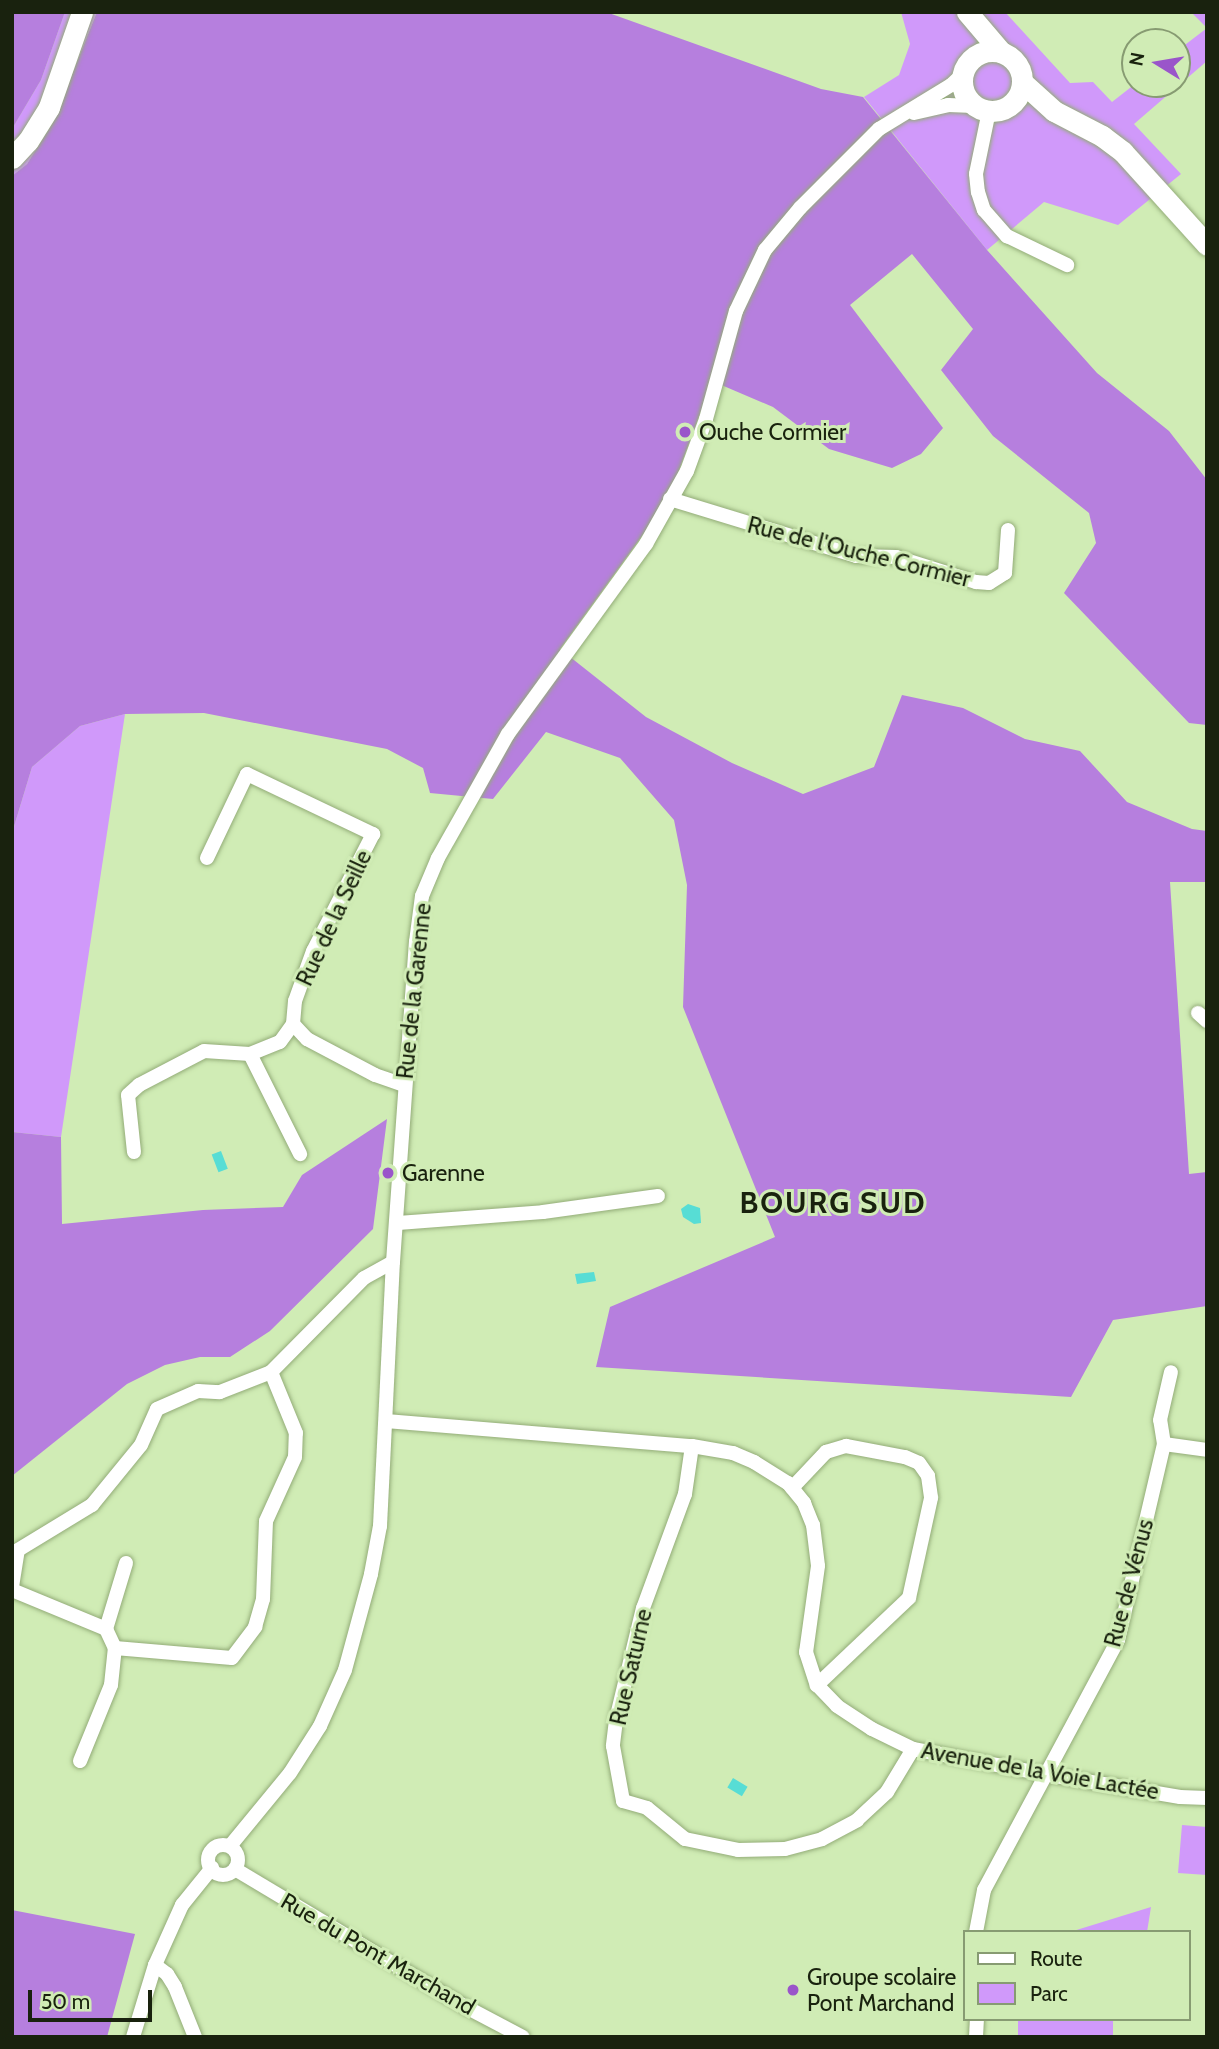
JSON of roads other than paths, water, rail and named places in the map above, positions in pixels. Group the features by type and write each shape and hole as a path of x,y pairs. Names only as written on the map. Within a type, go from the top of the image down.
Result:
{"main road":[{"path":"12,158 28,141 49,107 82,12"},
{"path":"965,12 1001,52 1016,60 1022,82 1020,93 990,108"},
{"path":"965,12 964,92 990,108 1054,111"},
{"path":"966,68 980,54 1001,52"},
{"path":"1022,82 1054,111 1102,136 1124,152 1207,245"}],"street":[{"name":"Rue de la Garenne","path":"133,2037 155,1965 182,1905 212,1868 209,1860 211,1852 218,1846 230,1846 290,1773 320,1726 345,1670 368,1586 380,1527 404,1086 420,908 438,858 508,734 646,544 687,471 706,419 736,311 765,250 800,208 879,129 951,85 966,68"},
{"name":"Rue de la Garenne","path":"899,117 948,105 990,108"},
{"path":"990,108 976,174 984,210 1007,236 1067,265"},
{"name":"Rue de l'Ouche Cormier","path":"670,499 856,556 896,557 976,582 989,583 1005,573 1009,530"},
{"name":"Rue de la Seille","path":"206,858 247,774 373,834 313,951 295,1001 293,1024"},
{"path":"134,1152 128,1095 139,1085 204,1051 250,1054 280,1042 293,1024 307,1039 375,1076 404,1086"},
{"path":"250,1054 300,1154"},
{"path":"398,1223 543,1212 658,1196"},
{"path":"80,1761 111,1685 115,1648 106,1629 12,1589 18,1550 92,1505 141,1445 157,1409 198,1391 220,1392 271,1372 364,1278 393,1262"},
{"path":"115,1648 232,1657 255,1627 263,1598 266,1521 295,1457 296,1433 271,1372"},
{"name":"Rue de Vénus","path":"976,1930 984,1890 1118,1640 1164,1444 1160,1420 1171,1372"},
{"name":"Avenue de la Voie Lactée","path":"386,1421 541,1432 733,1452 768,1469 792,1488 804,1503 817,1544 817,1586 806,1652 817,1685 856,1720 913,1748 1044,1774 1180,1797 1207,1798"},
{"path":"1164,1444 1207,1450"},
{"name":"Rue Saturne","path":"692,1446 685,1494 643,1608 616,1720 613,1746 623,1801 646,1808 685,1839 738,1850 785,1849 822,1839 857,1820 887,1792 913,1748"},
{"path":"792,1488 826,1452 846,1446 905,1457 919,1463 928,1476 932,1498 909,1598 817,1685"},
{"path":"106,1629 126,1563"},
{"path":"212,1868 223,1874 235,1869 238,1856 230,1846"},
{"name":"Rue du Pont Marchand","path":"235,1869 517,2035"},
{"path":"155,1965 167,1974 175,1987 195,2037"}],"water":[{"path":"221,1151 228,1169 218,1172 212,1155"},
{"path":"688,1204 700,1208 701,1223 694,1224 683,1217 681,1209"},
{"path":"594,1272 596,1281 577,1284 575,1274"},
{"path":"733,1778 748,1787 742,1796 727,1787"}],"place":[{"name":"Ouche Cormier","path":"685,432"},
{"name":"Garenne","path":"388,1173"},
{"name":"Groupe scolaire Pont Marchand","path":"793,1990"}],"district":[{"name":"BOURG SUD","path":"833,1203"}]}
